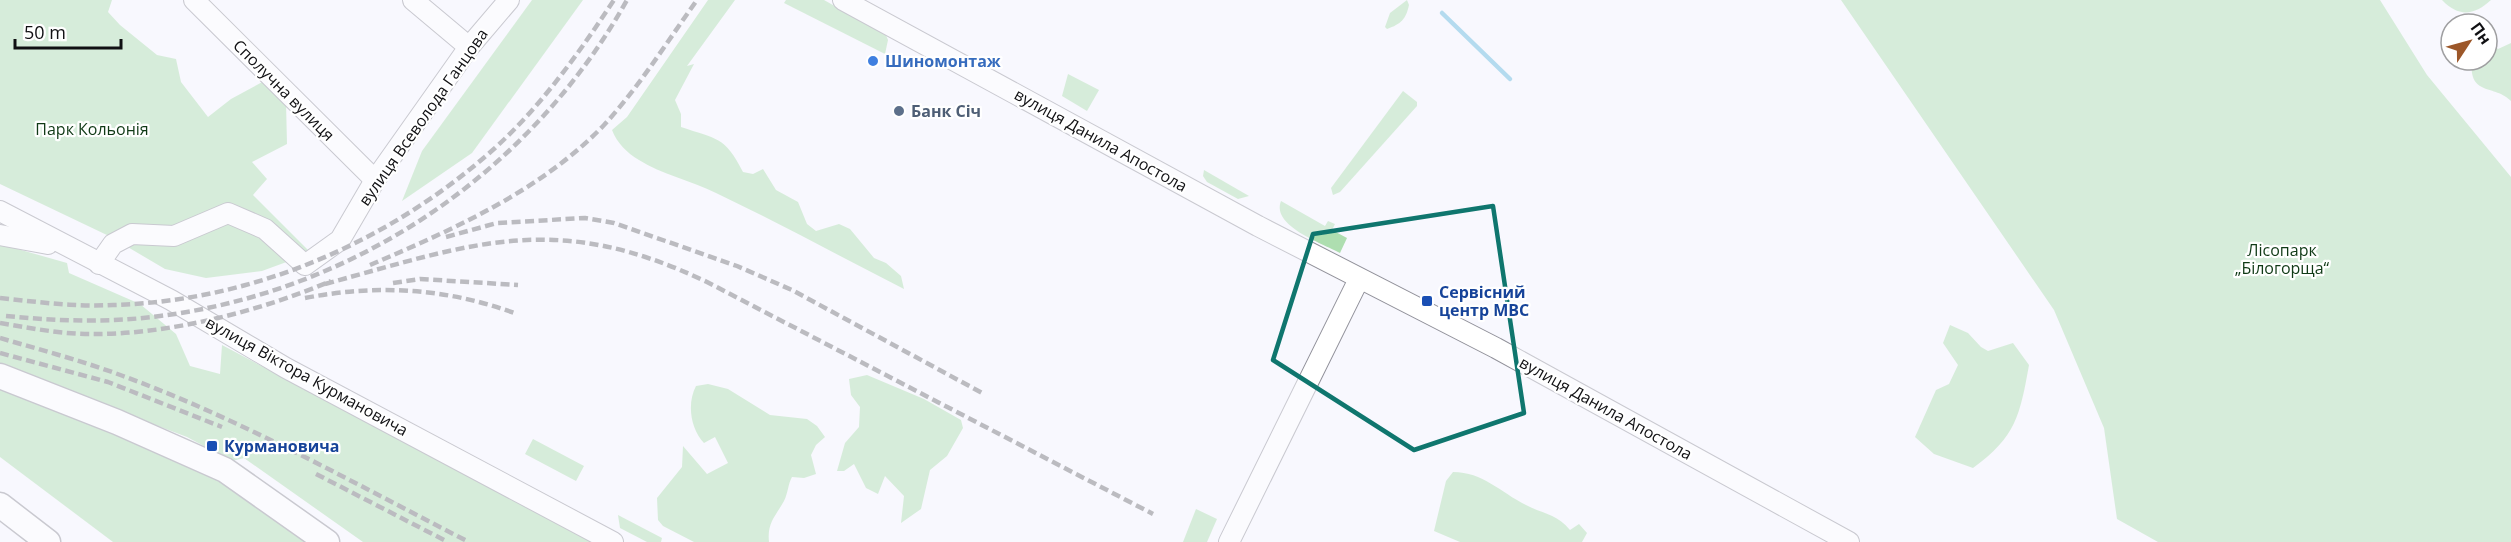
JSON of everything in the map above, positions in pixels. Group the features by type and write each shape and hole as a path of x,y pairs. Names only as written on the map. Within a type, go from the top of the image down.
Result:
{"main road":[{"path":"0,376 117,422 225,470 327,542"},
{"path":"0,505 48,542"}],"street":[{"name":"Сполучна вулиця","path":"194,0 375,180"},
{"path":"413,0 470,47"},
{"name":"вулиця Всеволода Ганцова","path":"99,264 113,244 132,234 174,236 228,213 265,229 305,265 340,240 375,180 470,47 509,0"},
{"name":"вулиця Данила Апостола","path":"843,0 1359,279 1496,348 1849,542"},
{"name":"вулиця Віктора Курмановича","path":"0,211 206,319 286,368 613,542"},
{"path":"0,235 71,250"},
{"path":"1229,542 1359,279"}],"highlighted area":[{"path":"1493,206 1524,413 1414,450 1273,360 1313,234"}],"green space":[{"name":"Парк Кольонія","path":"0,0 112,0 108,12 120,25 157,55 176,59 181,82 208,117 231,99 266,80 286,102 287,144 252,162 267,179 253,195 311,253 262,271 206,278 165,269 109,236 0,184"},
{"path":"532,0 583,0 472,153 402,201 422,151"},
{"path":"708,0 735,0 687,66 694,64 675,100 681,114 681,127 711,137 725,145 743,172 753,174 763,169 776,190 798,202 807,224 816,231 839,224 850,229 874,258 886,263 901,276 904,289 716,193 648,165 630,154 617,139 612,130 627,117"},
{"path":"786,0 824,0 886,35 888,40 885,54 784,3"},
{"path":"1407,0 1409,5 1404,17 1399,23 1387,29 1385,27 1390,13"},
{"name":"Лісопарк „Білогорща“","path":"1841,0 2380,0 2427,75 2511,177 2511,542 2158,542 2117,519 2104,428 2054,310"},
{"path":"2442,0 2491,0 2472,12 2460,12"},
{"path":"2511,43 2511,101 2505,96 2478,85 2472,72 2499,72 2499,49"},
{"path":"1068,74 1099,90 1087,111 1062,96"},
{"path":"1403,91 1417,102 1417,106 1340,192 1333,195 1331,188"},
{"path":"1204,170 1249,196 1238,199 1207,182 1203,176"},
{"path":"1281,201 1325,226 1328,221 1335,224 1332,230 1347,238 1340,253 1291,226 1283,218 1280,210"},
{"path":"0,244 67,263 69,273 140,304 176,334 190,366 220,374 222,345 592,542 363,542 244,458 232,461 187,437 0,366"},
{"path":"1950,325 1968,333 1988,351 2013,343 2029,365 2014,424 1999,446 1973,468 1934,454 1915,437 1936,390 1949,384 1958,365 1943,343"},
{"path":"867,375 924,399 961,420 963,428 947,456 930,470 921,509 901,523 904,496 885,476 878,494 866,488 854,464 844,471 837,471 845,443 859,427 860,407 851,395 849,379"},
{"path":"708,384 728,389 770,415 807,419 817,426 825,437 816,445 811,455 816,474 804,478 792,477 784,501 770,525 769,542 694,542 663,526 658,520 657,498 682,467 683,446 707,474 728,463 715,437 704,443 693,423 691,400 693,393 696,386"},
{"path":"0,389 200,467 310,542 113,542 0,457"},
{"path":"533,439 584,466 576,481 525,454"},
{"path":"1453,472 1482,479 1526,505 1555,517 1570,530 1579,524 1587,533 1582,542 1460,542 1434,531 1446,481"},
{"path":"1196,509 1217,519 1207,542 1183,542"},
{"path":"618,515 662,538 661,542 647,542 620,528"}],"waterway":[{"path":"1442,13 1510,79"}],"railway":[{"path":"0,298 85,305 166,301 217,292 268,278 318,260 365,238 411,212 454,182 495,148 559,78 614,0"},
{"path":"6,316 83,320 122,320 160,316 232,302 302,280 369,250 431,213 489,169 541,118 587,62 627,0"},
{"path":"370,265 432,238 494,207 552,170 579,149 604,125 629,95 697,0"},
{"path":"446,237 497,223 585,218 614,223 737,266 792,290 984,394"},
{"path":"325,284 472,246 516,241 559,240 605,246 653,260 707,282 1153,514"},
{"path":"393,283 420,279 518,285"},
{"path":"0,323 79,334 151,330 182,326 244,311 331,281"},
{"path":"305,298 359,291 412,291 465,299 517,314"},
{"path":"0,338 108,371 212,412 469,542"},
{"path":"0,353 108,382 222,427"},
{"path":"316,474 448,542"}],"place":[{"name":"Шиномонтаж","path":"873,61"},
{"name":"Банк Січ","path":"899,111"},
{"name":"Сервісний центр МВС","path":"1427,301"},
{"name":"Курмановича","path":"212,446"}]}
